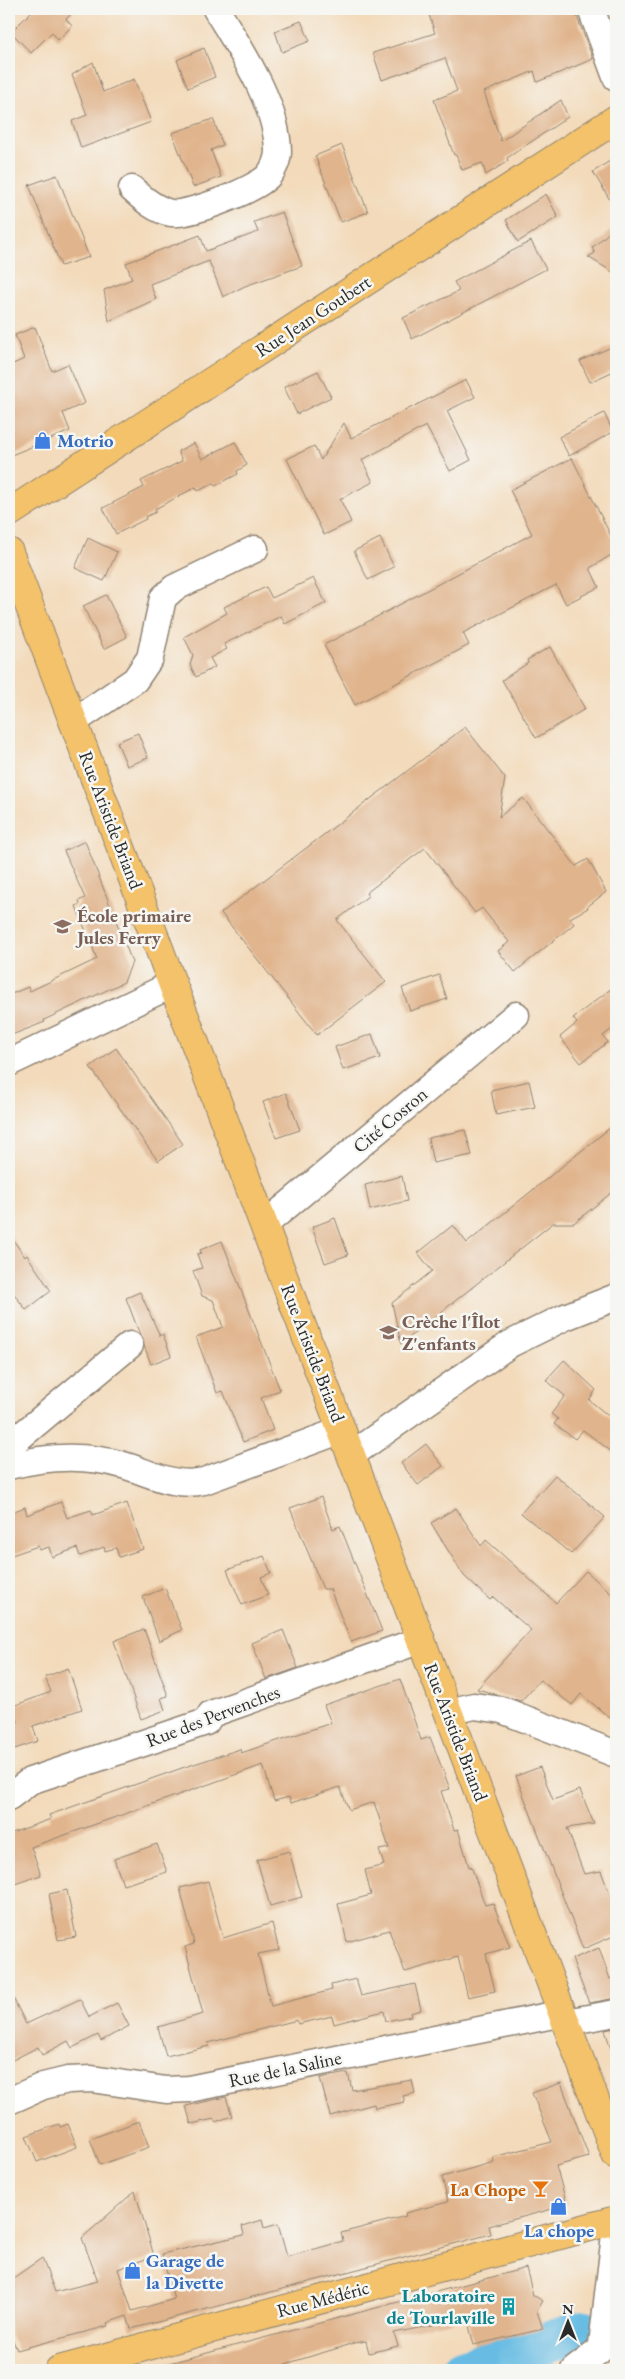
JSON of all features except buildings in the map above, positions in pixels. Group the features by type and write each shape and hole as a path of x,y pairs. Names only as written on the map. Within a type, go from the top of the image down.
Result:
{"main road":[{"name":"Rue Jean Goubert","path":"9,513 616,119"},
{"name":"Rue Aristide Briand","path":"9,552 616,2154"},
{"name":"Rue Médéric","path":"59,2370 616,2220"}],"street":[{"path":"132,189 146,202 171,213 194,210 258,184 269,176 275,165 278,153 273,121 258,84 216,9"},
{"path":"591,9 616,77"},
{"path":"73,722 135,680 150,658 163,598 174,588 255,549"},
{"path":"9,1063 173,984"},
{"name":"Cité Cosron","path":"264,1225 516,1015"},
{"path":"9,1074 42,1047"},
{"path":"351,1455 510,1344 565,1317 616,1297"},
{"path":"9,1446 130,1345"},
{"path":"9,1466 58,1457 101,1460 187,1484 204,1481 342,1430"},
{"name":"Rue des Pervenches","path":"9,1797 30,1781 206,1722 211,1714 421,1640"},
{"path":"449,1712 474,1706 487,1707 616,1754"},
{"name":"Rue de la Saline","path":"9,2101 43,2086 68,2080 92,2079 166,2090 189,2088 564,2017 616,2014"},
{"path":"557,2370 580,2365 594,2355 602,2345 616,2226"}],"waterway":[{"path":"462,2370 584,2331"}],"place":[{"name":"Motrio","path":"43,440"},
{"name":"École primaire Jules Ferry","path":"63,926"},
{"name":"Crèche l'Îlot Z'enfants","path":"388,1332"},
{"name":"La Chope","path":"540,2189"},
{"name":"La chope","path":"559,2207"},
{"name":"Garage de la Divette","path":"132,2271"},
{"name":"Laboratoire de Tourlaville","path":"509,2306"}]}
